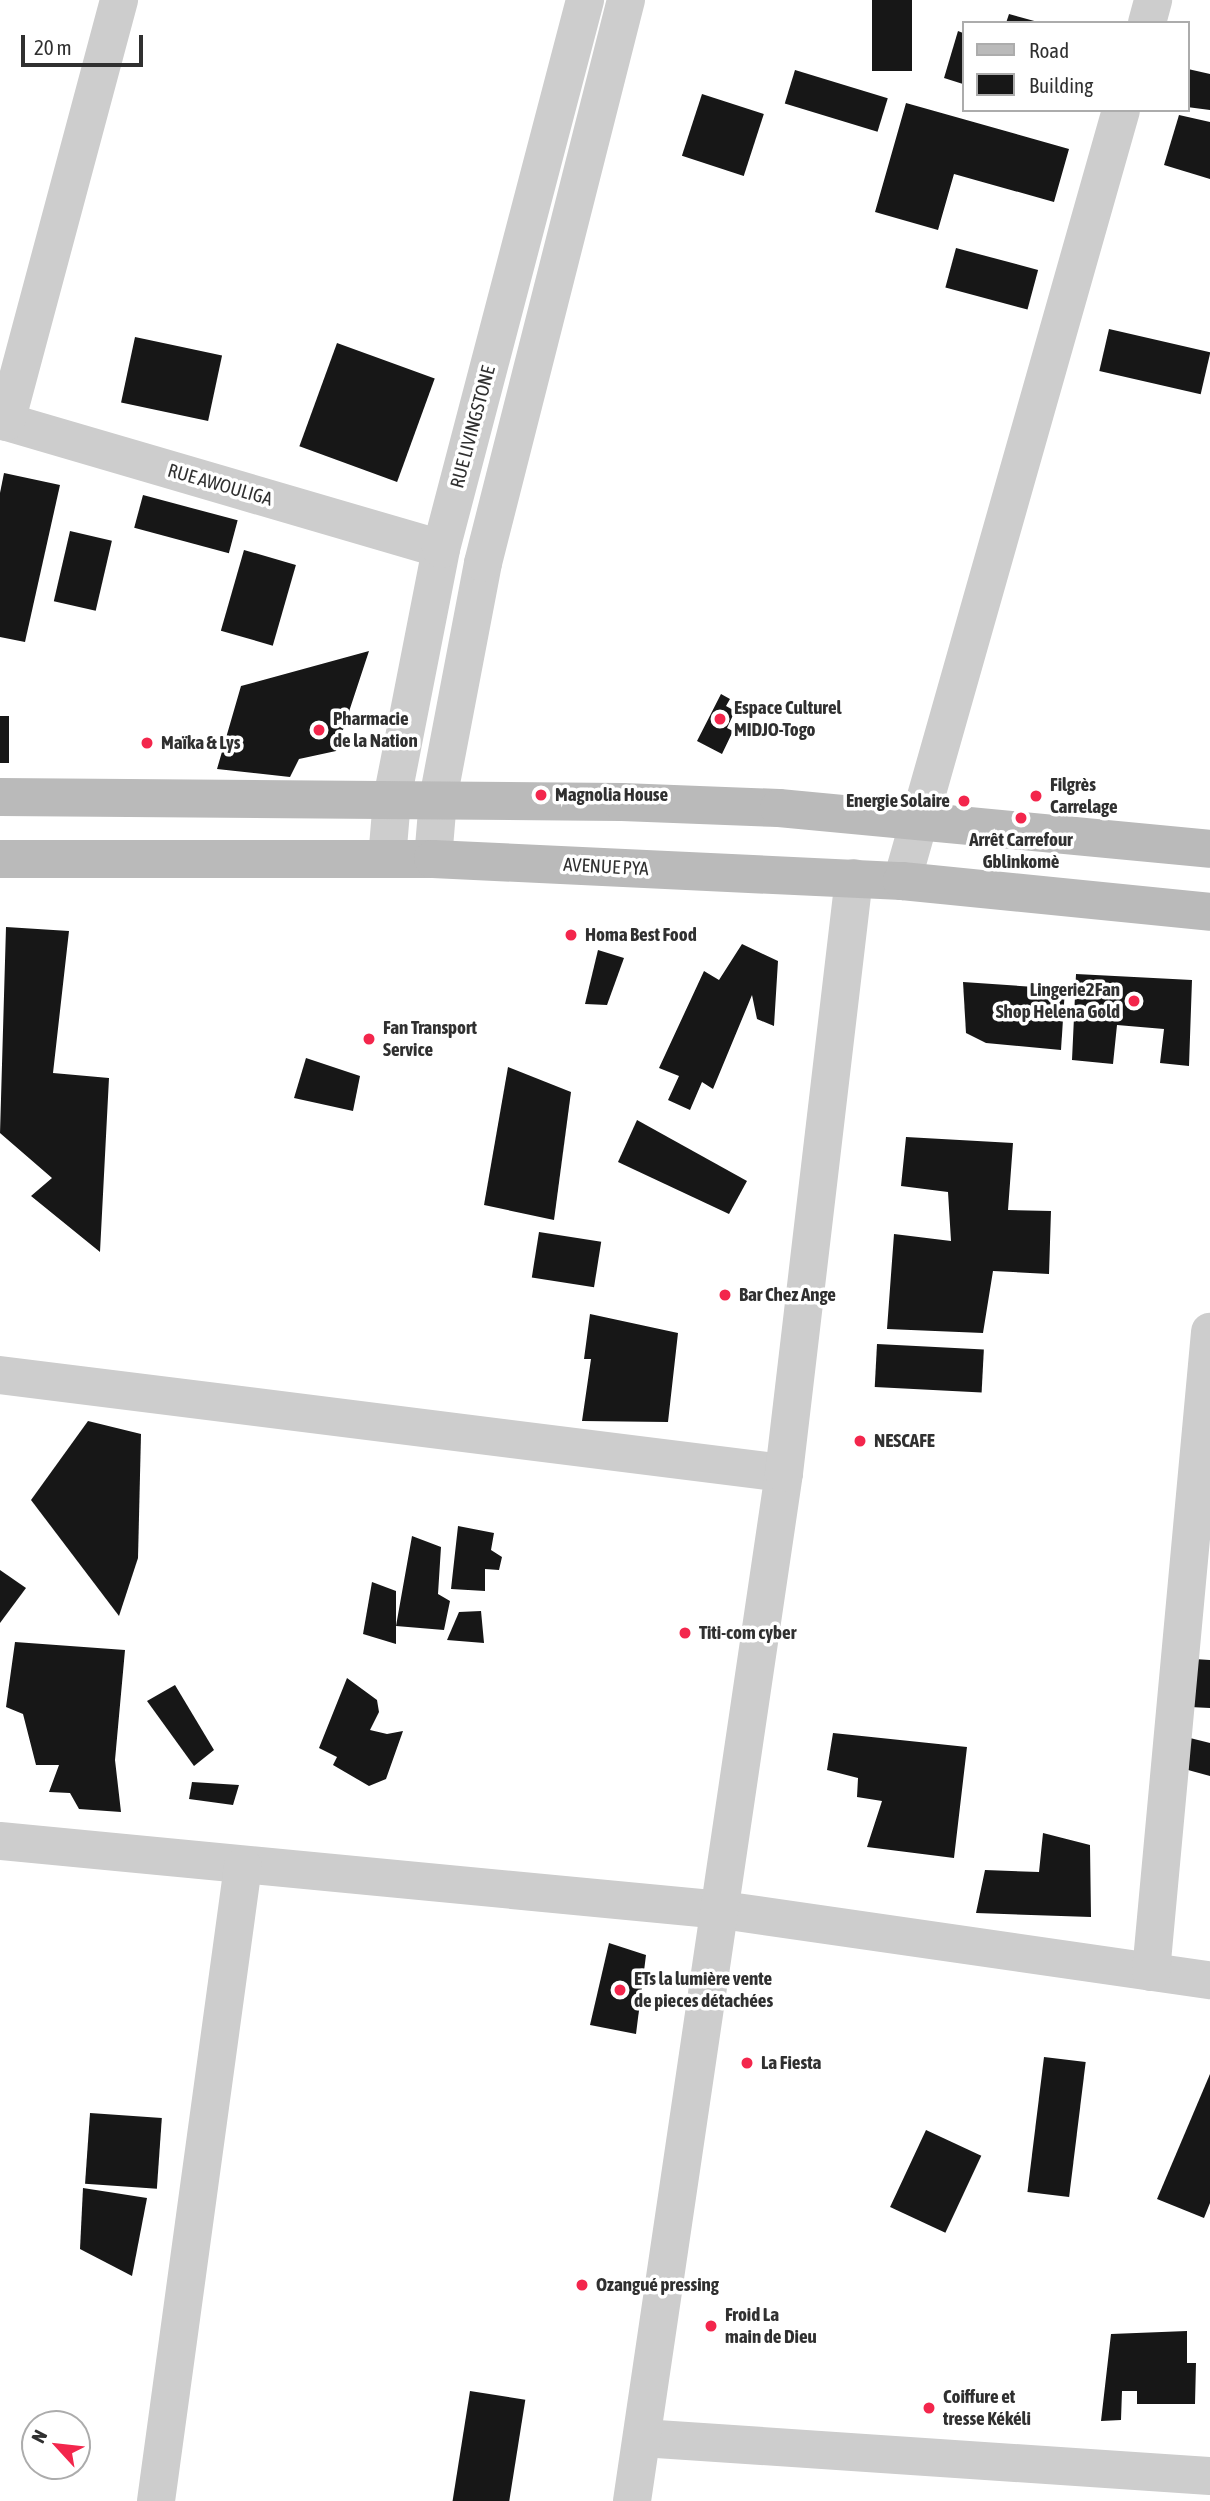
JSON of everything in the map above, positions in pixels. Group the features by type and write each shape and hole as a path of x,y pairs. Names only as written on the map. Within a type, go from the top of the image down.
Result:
{"main road":[{"path":"0,797 438,799 779,808 1210,849"},
{"name":"AVENUE PYA","path":"0,859 433,859 902,881 1210,912"}],"street":[{"path":"3,421 119,0"},
{"name":"RUE LIVINGSTONE","path":"387,859 392,799 441,549 585,0"},
{"path":"433,859 438,799 483,563 626,0"},
{"path":"1148,21 1153,0"},
{"path":"902,881 1120,112"},
{"name":"RUE AWOULIGA","path":"3,421 483,563"},
{"path":"632,2501 722,1910 783,1473 854,878"},
{"path":"1151,1972 1210,1332"},
{"path":"0,1375 783,1473"},
{"path":"0,1841 243,1867 722,1910 1210,1980"},
{"path":"156,2501 243,1867"},
{"path":"642,2438 1117,2486 1210,2476"}],"building":[{"path":"872,0 912,0 912,71 872,71"},
{"path":"1009,14 1034,21 1007,21"},
{"path":"958,31 962,33 962,84 944,78"},
{"path":"1189,69 1210,74 1210,110 1189,107"},
{"path":"795,70 888,98 878,132 785,103"},
{"path":"702,94 764,114 744,176 682,156"},
{"path":"906,103 1069,149 1054,202 954,174 938,230 875,212"},
{"path":"1179,115 1210,122 1210,179 1164,165"},
{"path":"956,248 1038,270 1027,310 945,288"},
{"path":"1109,329 1210,352 1201,394 1099,371"},
{"path":"135,337 222,356 208,421 121,403"},
{"path":"337,343 435,379 397,482 299,446"},
{"path":"4,473 60,485 25,642 0,637 0,493"},
{"path":"143,495 238,520 229,553 134,528"},
{"path":"70,531 112,541 96,611 54,601"},
{"path":"244,550 296,565 273,646 221,631"},
{"path":"369,651 336,751 299,759 290,777 217,769 241,686"},
{"name":"Espace Culturel MIDJO-Togo","path":"721,694 730,699 726,706 735,711 727,728 733,731 722,754 697,741"},
{"path":"0,716 9,716 9,763 0,763"},
{"path":"6,927 69,931 53,1073 109,1078 100,1252 31,1196 52,1178 0,1133"},
{"path":"742,944 778,961 774,1026 757,1019 752,995 713,1089 702,1082 690,1110 668,1100 679,1076 659,1068 704,971 719,980"},
{"path":"598,950 624,958 607,1005 585,1004"},
{"name":"Lingerie2Fan Shop Helena Gold","path":"1076,974 1192,980 1189,1066 1160,1063 1164,1029 1117,1025 1113,1064 1072,1060"},
{"path":"963,982 1065,989 1061,1050 986,1043 966,1033"},
{"path":"306,1058 360,1076 353,1111 294,1098"},
{"path":"508,1067 571,1092 554,1220 484,1205"},
{"path":"637,1120 747,1181 729,1214 618,1162"},
{"path":"906,1137 1013,1143 1008,1210 1051,1211 1049,1274 993,1271 983,1333 887,1329 894,1234 951,1241 948,1192 901,1186"},
{"path":"539,1232 601,1242 594,1287 532,1277"},
{"path":"590,1314 678,1333 668,1422 582,1421 591,1359 584,1359"},
{"path":"877,1344 984,1350 982,1393 875,1387"},
{"path":"88,1421 141,1434 138,1558 119,1616 31,1500"},
{"path":"458,1526 494,1533 491,1550 502,1557 499,1570 485,1569 485,1591 451,1589"},
{"path":"412,1536 441,1547 438,1594 450,1601 444,1630 396,1626"},
{"path":"0,1570 26,1588 0,1623"},
{"path":"372,1582 396,1591 396,1644 363,1634"},
{"path":"481,1611 484,1643 447,1640 459,1612"},
{"path":"15,1642 125,1650 115,1760 121,1812 79,1809 70,1793 49,1792 59,1765 36,1765 23,1714 6,1707"},
{"path":"1194,1659 1210,1660 1210,1708 1190,1707"},
{"path":"347,1678 377,1700 379,1712 370,1730 387,1734 403,1731 386,1779 369,1786 333,1765 337,1757 319,1748"},
{"path":"175,1685 214,1750 194,1766 147,1701"},
{"path":"833,1733 967,1747 954,1858 867,1847 882,1801 857,1797 858,1778 827,1770"},
{"path":"1190,1738 1210,1743 1210,1776 1188,1770"},
{"path":"192,1782 239,1785 233,1805 189,1799"},
{"path":"1043,1833 1090,1845 1091,1917 976,1913 985,1870 1039,1872"},
{"name":"ETs la lumière vente de pieces détachées","path":"609,1943 646,1955 636,2034 590,2025"},
{"path":"1044,2057 1086,2062 1069,2197 1027,2192"},
{"path":"1210,2074 1210,2203 1204,2218 1157,2199"},
{"path":"90,2113 162,2118 157,2189 85,2184"},
{"path":"926,2130 981,2156 945,2233 890,2207"},
{"path":"83,2188 147,2198 132,2276 80,2249"},
{"path":"1187,2331 1187,2363 1196,2363 1195,2404 1137,2404 1137,2391 1122,2391 1121,2420 1101,2421 1111,2334"},
{"path":"470,2391 525,2400 509,2501 453,2501"}],"place":[{"name":"Espace Culturel MIDJO-Togo","path":"720,719"},
{"name":"Pharmacie de la Nation","path":"319,730"},
{"name":"Maïka & Lys","path":"147,743"},
{"name":"Magnolia House","path":"541,795"},
{"name":"Filgrès Carrelage","path":"1036,796"},
{"name":"Energie Solaire","path":"964,801"},
{"name":"Arrêt Carrefour Gblinkomè","path":"1021,818"},
{"name":"Homa Best Food","path":"571,935"},
{"name":"Lingerie2Fan Shop Helena Gold","path":"1134,1001"},
{"name":"Fan Transport Service","path":"369,1039"},
{"name":"Bar Chez Ange","path":"725,1295"},
{"name":"NESCAFE","path":"860,1441"},
{"name":"Titi-com cyber","path":"685,1633"},
{"name":"ETs la lumière vente de pieces détachées","path":"620,1990"},
{"name":"La Fiesta","path":"747,2063"},
{"name":"Ozangué pressing","path":"582,2285"},
{"name":"Froid La main de Dieu","path":"711,2326"},
{"name":"Coiffure et tresse Kékéli","path":"929,2408"}]}
